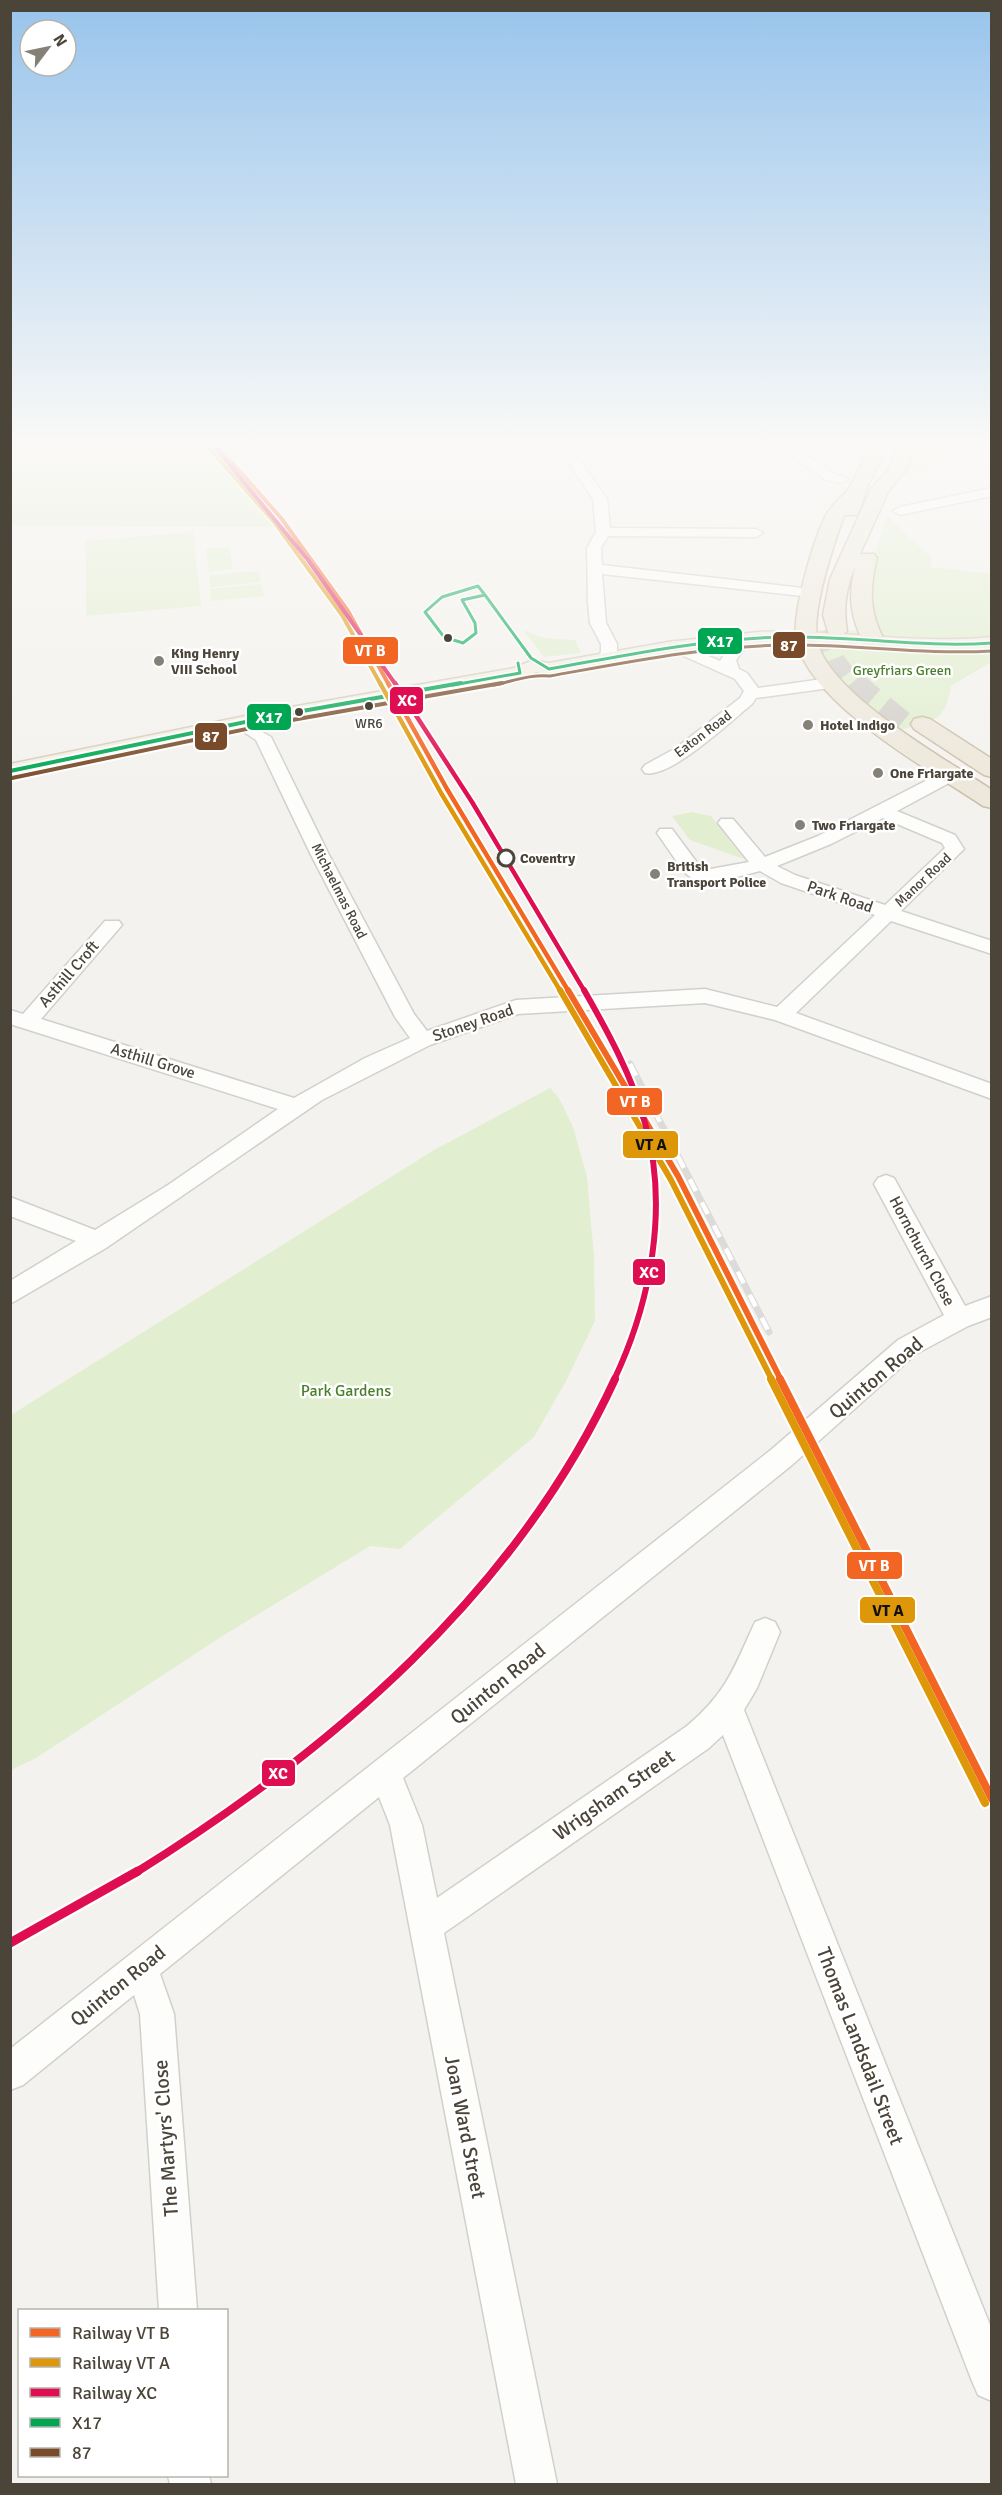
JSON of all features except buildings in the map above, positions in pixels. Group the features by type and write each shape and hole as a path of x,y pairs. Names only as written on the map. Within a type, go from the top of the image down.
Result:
{"highway":[{"path":"822,558 807,606 819,637 830,683 876,722 950,775 992,801"},
{"path":"819,637 819,601 831,558"},
{"path":"819,637 850,558"},
{"path":"867,558 858,593 860,608 875,643"},
{"path":"992,770 915,726 992,786"}],"main road":[{"path":"10,771 274,716 819,637"},
{"path":"551,675 605,650 642,652 674,646 743,639 819,637 851,648 872,646 875,643 958,648 992,644"}],"street":[{"path":"594,558 595,598 605,650"},
{"path":"595,569 811,593"},
{"path":"674,646 732,671 747,682 752,694 830,683"},
{"path":"732,671 728,660 736,649"},
{"name":"Eaton Road","path":"651,769 682,752 752,694"},
{"path":"238,723 263,736 274,716"},
{"name":"Michaelmas Road","path":"263,736 325,865 405,1017 423,1040"},
{"path":"666,833 691,867 701,876 759,864 807,848 950,775"},
{"name":"Manor Road","path":"781,1015 887,913 953,854 954,844 949,840 891,815 884,809"},
{"path":"727,823 759,864"},
{"name":"Park Road","path":"759,864 788,879 992,948"},
{"name":"Asthill Croft","path":"19,1019 112,926"},
{"name":"Stoney Road","path":"10,1294 98,1242 176,1191 295,1106 354,1072 423,1040 516,1007 705,996 781,1015 992,1092"},
{"name":"Asthill Grove","path":"19,1019 295,1106"},
{"name":"Hornchurch Close","path":"886,1184 959,1319"},
{"path":"10,1206 74,1230 98,1242"},
{"name":"Quinton Road","path":"10,2072 782,1456 843,1406 907,1347 959,1319 992,1306"},
{"name":"Wrigsham Street","path":"425,1926 698,1737 729,1710 748,1676 765,1632"},
{"name":"Thomas Landsdail Street","path":"729,1710 992,2381"},
{"name":"Joan Ward Street","path":"383,1775 397,1796 406,1825 536,2484"},
{"name":"The Martyrs' Close","path":"140,1969 153,1996 157,2014 178,2309"}],"green space":[{"path":"86,558 196,558 201,606 86,616"},
{"path":"207,558 232,558 233,569 209,572"},
{"name":"Greyfriars Green","path":"873,558 932,558 930,567 991,574 991,640 960,651 991,649 991,662 951,686 941,714 929,722 900,730 863,704 826,665 812,630 870,631 863,590"},
{"path":"259,571 261,582 210,587 209,575"},
{"path":"261,584 264,596 211,601 210,589"},
{"path":"523,630 544,638 575,640 581,653 544,657"},
{"path":"692,812 711,816 744,859 690,840 672,816"},
{"name":"Park Gardens","path":"550,1088 559,1098 573,1127 587,1177 594,1257 595,1321 566,1381 534,1437 400,1549 370,1546 224,1635 36,1758 11,1770 11,1415 434,1150"}],"tunnel":[{"path":"823,631 835,661 854,685"},
{"path":"853,683 908,728"}],"railway":[{"path":"630,1064 769,1332"}],"transit line":[{"path":"301,558 342,615 441,793 515,919 597,1050 671,1180 985,1803"},
{"path":"310,558 348,611 447,789 521,915 603,1046 678,1176 992,1799"},
{"name":"X17","path":"478,586 485,595 462,600 475,623 476,633 463,643 444,637 425,612 442,597 478,586"},
{"name":"X17","path":"485,595 531,658 549,669 699,643 760,638 790,637 941,645 992,643"},
{"name":"87","path":"12,778 275,723 521,680 534,674 550,676 638,660 726,648 812,645 940,652 992,651"},
{"name":"X17","path":"10,771 274,716 520,673 518,663"}],"rail line":[{"name":"XC","path":"10,1943 114,1886 245,1798 374,1695 463,1608 541,1511 574,1459 618,1373 630,1343 648,1281 655,1218 652,1153 646,1124 624,1065 595,1009 472,802 393,679 307,558"}],"place":[{"name":"King Henry VIII School","path":"159,661"},
{"name":"WR6","path":"369,706"},
{"name":"Hotel Indigo","path":"808,725"},
{"name":"One Friargate","path":"878,773"},
{"name":"Two Friargate","path":"800,825"},
{"name":"Coventry","path":"506,858"},
{"name":"British Transport Police","path":"655,874"}]}
